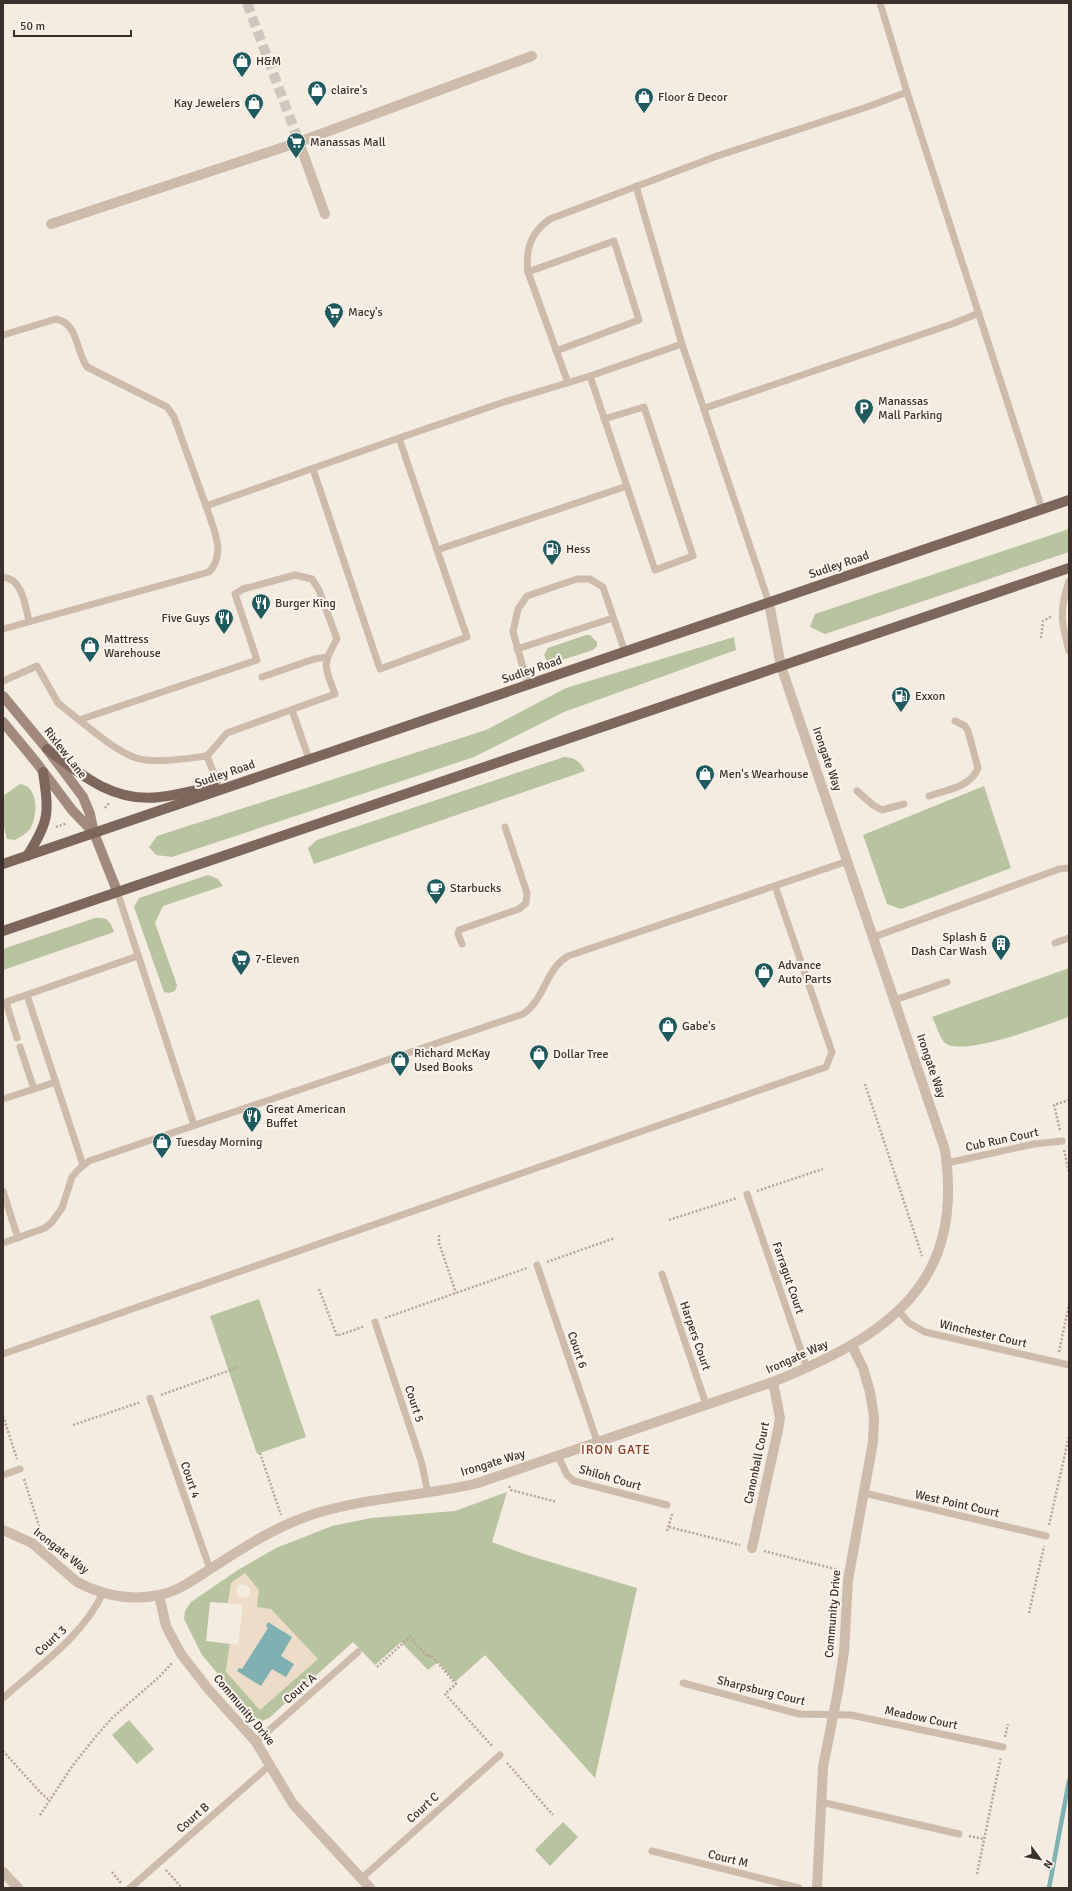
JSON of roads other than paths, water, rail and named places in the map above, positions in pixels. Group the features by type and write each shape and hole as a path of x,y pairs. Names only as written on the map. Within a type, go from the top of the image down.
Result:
{"main road":[{"name":"Sudley Road","path":"3,864 219,788 253,778 528,685 1069,500"},
{"path":"3,931 1069,568"},
{"path":"47,749 90,781 124,796 159,797 219,788"},
{"path":"27,856 42,832 48,814 43,772"}],"street":[{"path":"51,224 299,142 532,56"},
{"path":"299,142 325,214"},
{"name":"Irongate Way","path":"3,1530 32,1543 77,1582 104,1593 137,1597 159,1595 183,1586 248,1545 285,1526 316,1513 346,1505 428,1494 478,1483 773,1382 807,1368 852,1346 877,1329 898,1311 923,1282 932,1268 942,1243 948,1204 947,1163 940,1132 781,666 769,603"},
{"name":"Rixlew Lane","path":"3,696 47,749 83,797 90,814 94,833 117,891"},
{"name":"Rixlew Lane","path":"3,722 72,810 94,833"},
{"name":"Community Drive","path":"817,1888 823,1767 844,1652 848,1580 873,1442 874,1417 870,1392 863,1368 852,1346"},
{"name":"Canonball Court","path":"752,1548 780,1418 773,1382"},
{"name":"Community Drive","path":"159,1595 166,1626 181,1654 209,1690 256,1742 293,1804 370,1888"},
{"path":"3,1872 18,1888"}],"lane":[{"path":"880,3 907,92 980,313 1042,509"},
{"path":"568,383 528,272 526,259 528,246 533,235 542,225 550,219 717,156 867,107 907,92"},
{"path":"636,186 682,344 769,603"},
{"path":"528,272 614,242 639,320 556,351"},
{"path":"704,408 931,332 980,313"},
{"path":"3,335 56,319 65,321 70,327 82,361 87,366 167,407 174,417 218,542 216,565 209,572 197,577 3,629"},
{"path":"206,506 399,438 590,376 682,344"},
{"path":"590,376 604,420 655,570 693,556 644,407 604,420"},
{"path":"313,469 380,668 467,637 399,438"},
{"path":"437,550 627,486"},
{"path":"3,681 37,666 58,703 79,720 123,751 136,758 149,760 208,756 227,733 335,694 325,666 326,657 337,639 319,590 312,579 295,575 243,589 235,594 257,660 79,720"},
{"path":"3,577 8,577 18,585 29,621"},
{"path":"528,685 513,632 518,609 526,596 570,582 590,579 603,587 625,652"},
{"path":"1069,581 1062,600 1061,616 1069,651"},
{"path":"517,649 613,618"},
{"path":"262,677 314,659 326,657"},
{"path":"292,710 309,759"},
{"path":"930,796 965,783 974,776 978,768 968,731 965,726 955,721"},
{"path":"208,756 219,788"},
{"path":"857,791 873,805 882,810 904,804"},
{"path":"462,944 458,934 459,930 519,909 527,900 527,894 505,827"},
{"path":"3,1243 45,1228 52,1222 62,1208 72,1177 89,1161 523,1014 533,1007 538,1000 550,973 558,963 568,956 848,861"},
{"path":"874,936 1060,869 1069,868"},
{"path":"3,1354 826,1067 832,1052 775,886"},
{"path":"117,891 194,1125"},
{"path":"1056,943 1069,938"},
{"path":"18,1038 4,1003 138,956"},
{"path":"895,1000 946,982"},
{"path":"27,995 84,1165"},
{"path":"20,1048 34,1089"},
{"path":"3,1099 56,1082"},
{"name":"Cub Run Court","path":"947,1163 1034,1144 1062,1142"},
{"path":"3,1191 18,1238"},
{"name":"Farragut Court","path":"747,1194 807,1368"},
{"name":"Court 6","path":"537,1265 597,1441"},
{"name":"Harpers Court","path":"662,1274 706,1404"},
{"name":"Winchester Court","path":"898,1311 910,1324 925,1332 1069,1365"},
{"name":"Court 5","path":"375,1322 422,1464 428,1494"},
{"name":"Court 4","path":"150,1398 210,1569"},
{"name":"Shiloh Court","path":"558,1456 568,1476 574,1481 667,1505"},
{"path":"3,1475 20,1469"},
{"name":"West Point Court","path":"864,1493 1046,1536"},
{"name":"Court 3","path":"3,1698 82,1628 104,1593"},
{"name":"Court A","path":"256,1742 358,1652"},
{"name":"Sharpsburg Court","path":"683,1683 799,1714 833,1716"},
{"name":"Meadow Court","path":"833,1716 851,1715 1003,1747"},
{"name":"Court C","path":"362,1878 500,1755"},
{"name":"Court B","path":"130,1888 270,1765"},
{"path":"821,1802 960,1834"},
{"name":"Court M","path":"652,1851 799,1888"}],"water":[{"path":"268,1622 292,1637 281,1656 294,1664 286,1677 272,1669 261,1686 237,1671 239,1668 242,1669 268,1628 266,1626"}],"waterway":[{"path":"1049,1888 1069,1781"}],"tunnel":[{"path":"247,3 299,142"}],"place":[{"name":"H&M","path":"242,78"},
{"name":"claire's","path":"317,107"},
{"name":"Floor & Decor","path":"644,114"},
{"name":"Kay Jewelers","path":"254,120"},
{"name":"Manassas Mall","path":"296,159"},
{"name":"Macy's","path":"334,329"},
{"name":"Manassas Mall Parking","path":"864,425"},
{"name":"Hess","path":"552,566"},
{"name":"Burger King","path":"261,620"},
{"name":"Five Guys","path":"224,635"},
{"name":"Mattress Warehouse","path":"90,663"},
{"name":"Exxon","path":"901,713"},
{"name":"Men's Wearhouse","path":"705,791"},
{"name":"Starbucks","path":"436,905"},
{"name":"Splash & Dash Car Wash","path":"1001,961"},
{"name":"7-Eleven","path":"241,976"},
{"name":"Advance Auto Parts","path":"764,989"},
{"name":"Gabe's","path":"668,1043"},
{"name":"Dollar Tree","path":"539,1071"},
{"name":"Richard McKay Used Books","path":"400,1077"},
{"name":"Great American Buffet","path":"252,1133"},
{"name":"Tuesday Morning","path":"162,1159"}],"district":[{"name":"IRON GATE","path":"616,1450"}]}
